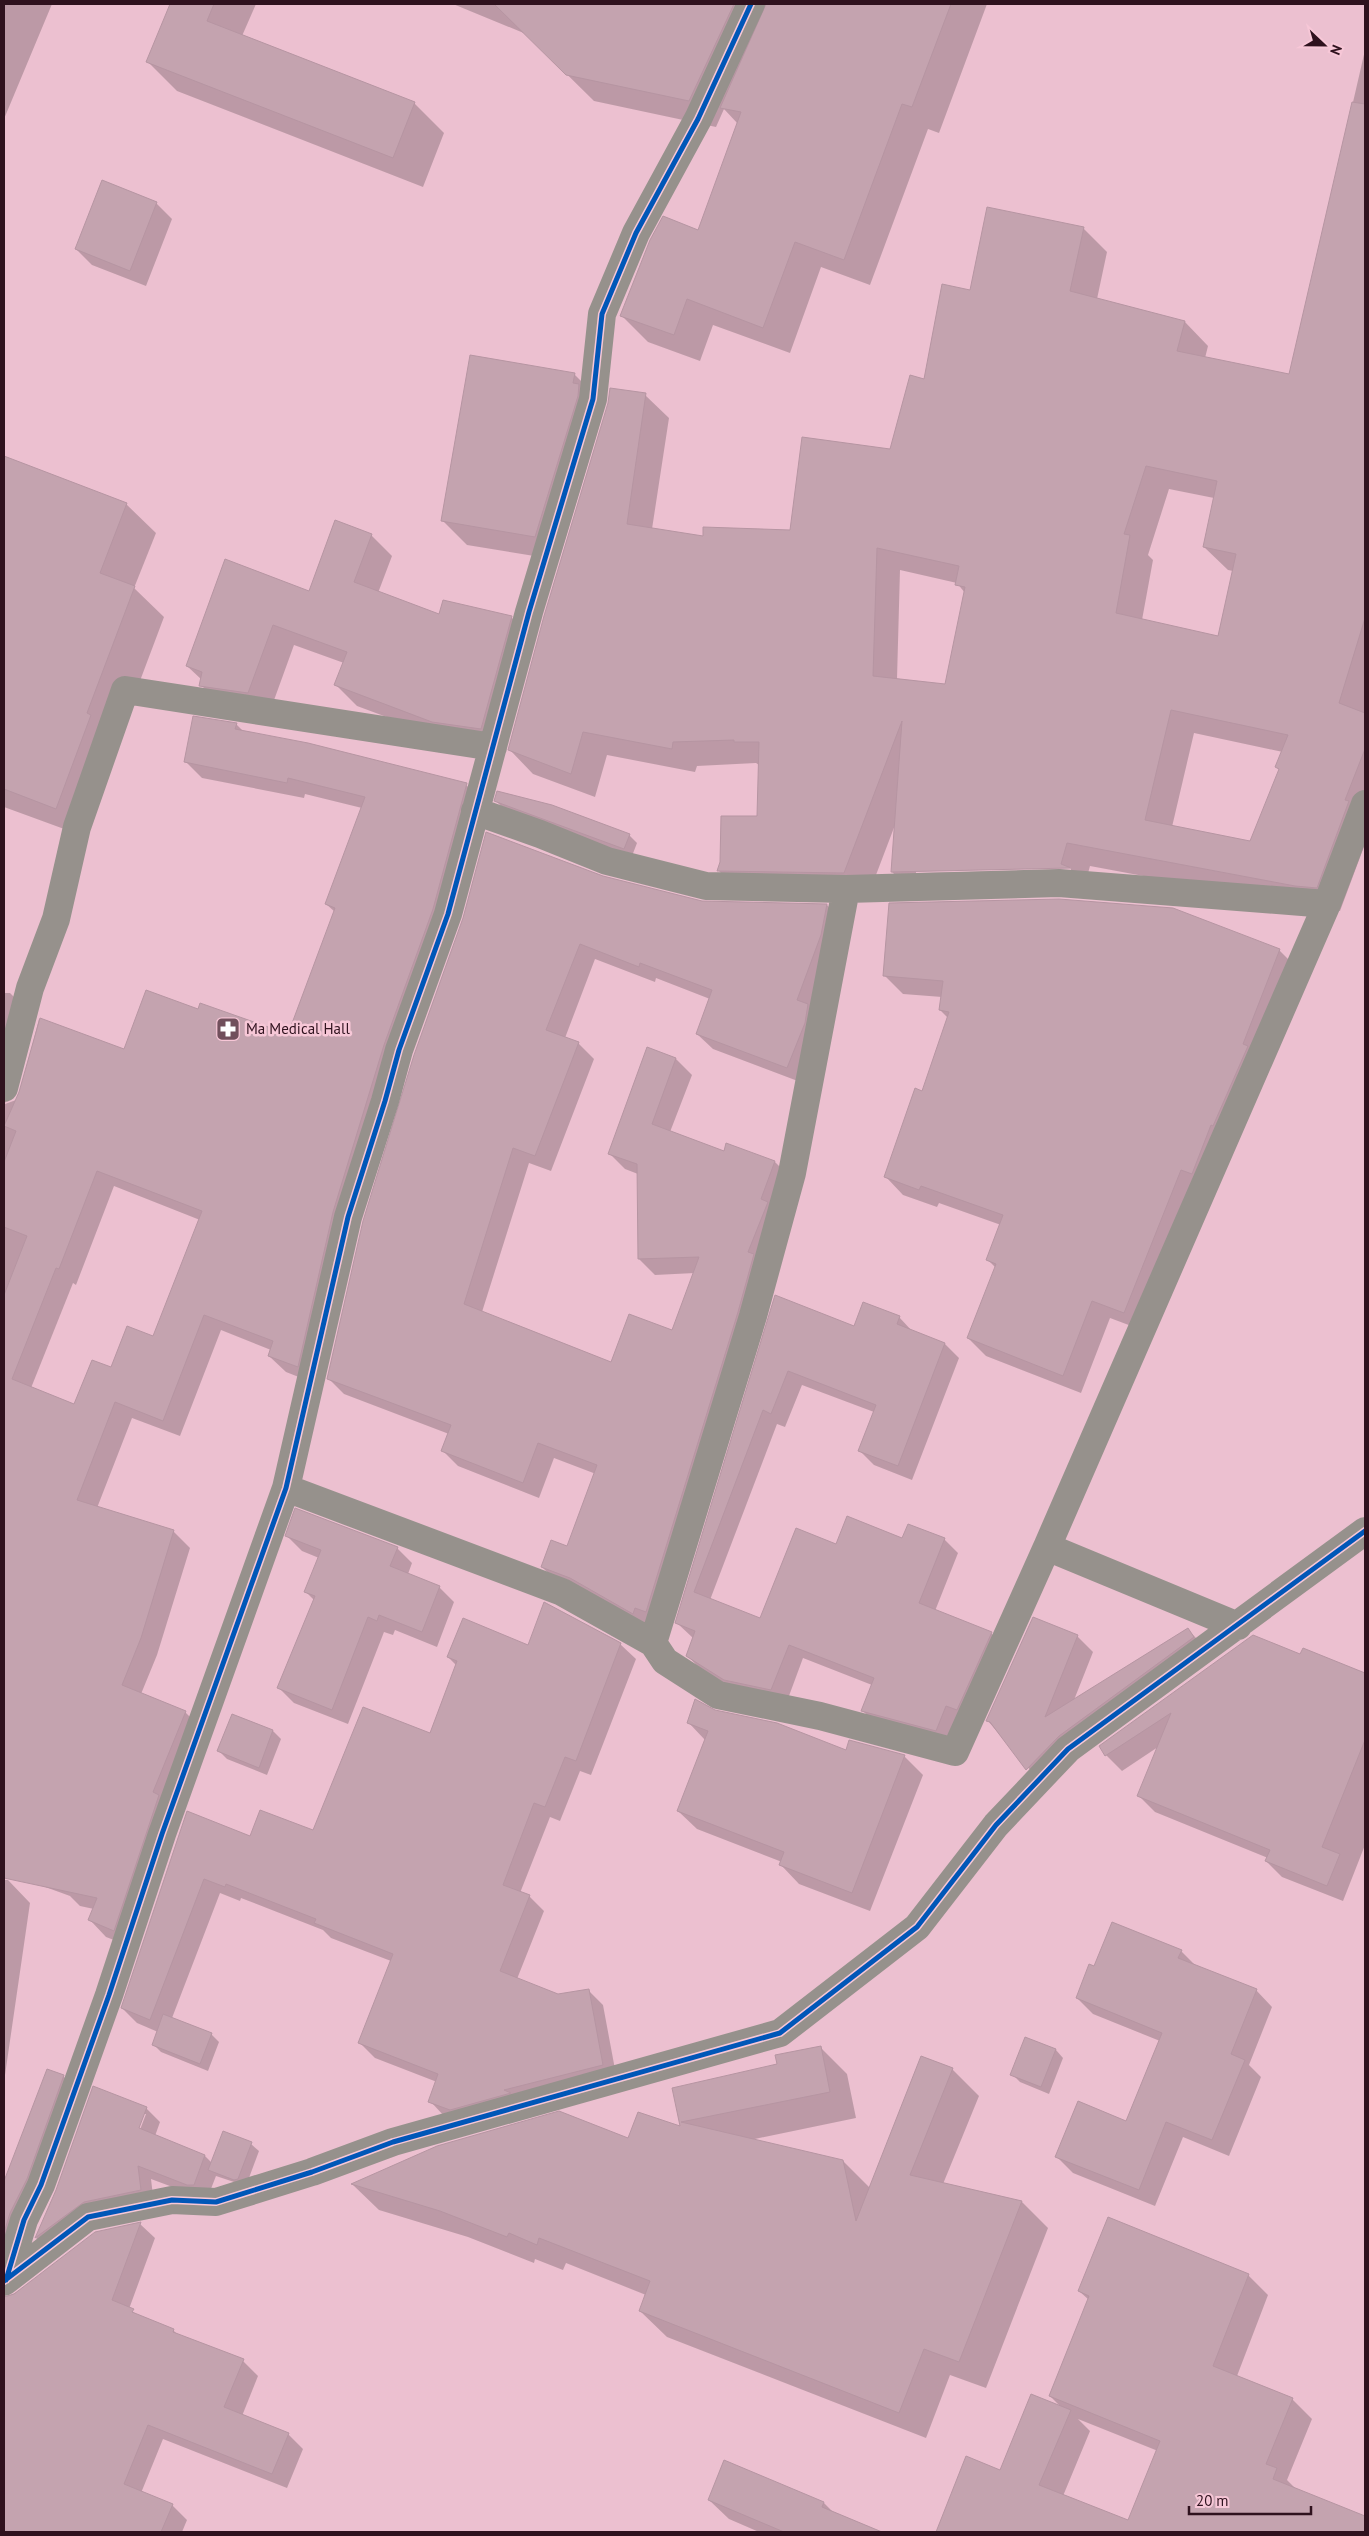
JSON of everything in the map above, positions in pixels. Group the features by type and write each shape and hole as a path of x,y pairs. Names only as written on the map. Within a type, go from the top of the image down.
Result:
{"street":[{"path":"5,2281 24,2220 41,2185 58,2140 109,1995 162,1834 286,1488 348,1217 385,1101 399,1050 448,914 529,612 593,399 602,314 636,233 698,119 751,4"},
{"path":"4,1088 30,988 56,919 78,827 125,690 492,747"},
{"path":"286,1488 562,1592 653,1643 665,1660 718,1695 820,1716 955,1752 1047,1547 1328,904 1365,804"},
{"path":"475,811 540,834 607,861 706,886 846,889 1059,883 1328,904"},
{"path":"653,1643 753,1316 792,1173 846,889"},
{"path":"5,2281 88,2217 172,2200 216,2202 312,2172 393,2142 780,2033 916,1927 996,1825 1068,1749 1238,1626 1336,1550 1365,1531"},
{"path":"1047,1547 1238,1626"}],"building":[{"path":"170,4 214,4 207,21 415,102 393,158 146,62"},
{"path":"494,4 734,4 689,101 566,75"},
{"path":"766,4 951,4 912,107 902,104 844,260 795,242 763,328 687,299 674,335 620,316 650,240 663,216 698,230 741,112 720,108"},
{"path":"1352,102 1365,104 1365,618 1339,703 1365,713 1365,749 1345,800 1349,801 1317,888 1295,886 1067,843 1061,864 1071,868 891,872 902,721 844,873 717,871 720,862 721,816 757,816 759,742 734,742 734,740 673,742 672,749 583,732 571,774 508,750 544,616 608,403 610,388 646,393 627,524 703,536 703,527 790,530 802,437 890,449 910,375 924,379 942,284 970,290 987,207 1084,227 1070,291 1185,321 1177,351 1289,374","holes":["1146,466 1217,481 1203,547 1236,554 1218,636 1116,613 1130,535 1124,534","877,548 959,566 955,585 965,587 945,684 873,676","1171,710 1288,735 1275,767 1279,769 1250,841 1145,820"]},
{"path":"102,180 157,202 130,271 75,249"},
{"path":"470,355 575,373 573,383 579,384 578,396 535,537 441,521"},
{"path":"4,456 127,503 100,573 135,586 87,713 91,715 56,809 4,789"},
{"path":"335,520 372,534 354,582 439,614 443,600 512,616 481,729 432,722 334,685 347,652 273,625 248,693 199,686 202,672 186,666 225,559 309,591"},
{"path":"193,716 237,723 235,729 308,743 467,783 433,909 384,1045 333,1212 298,1367 268,1356 273,1341 204,1315 163,1421 115,1402 77,1500 174,1530 141,1638 122,1685 186,1711 153,1792 159,1795 114,1931 88,1920 97,1898 4,1878 4,1295 27,1236 4,1227 4,1162 16,1131 4,1126 19,1092 40,1018 124,1049 146,990 198,1009 200,1003 288,1034 335,908 325,904 365,797 288,778 287,783 184,762","holes":["97,1171 202,1211 153,1336 127,1326 111,1367 92,1360 74,1404 12,1379 56,1268 59,1269"]},
{"path":"497,791 552,805 630,834 624,849 494,801"},
{"path":"486,832 603,876 702,901 827,904 821,935 797,1000 808,1004 805,1023 787,1068 696,1034 712,990 640,963 639,967 580,944 546,1030 579,1042 535,1156 513,1148 464,1304 611,1362 629,1314 672,1330 699,1257 638,1259 637,1164 608,1154 647,1047 676,1058 652,1124 724,1151 726,1143 775,1161 761,1199 768,1202 748,1252 754,1254 738,1312 646,1612 635,1608 633,1614 570,1578 541,1567 551,1540 567,1546 597,1465 538,1443 523,1483 441,1451 451,1425 327,1379 363,1221 414,1055 463,918"},
{"path":"1059,899 1173,908 1280,949 1243,1044 1248,1046 1213,1126 1211,1125 1192,1174 1181,1170 1124,1313 1092,1301 1063,1376 967,1338 996,1264 986,1260 1003,1215 921,1186 919,1190 884,1177 915,1088 922,1091 949,1012 939,1010 943,981 883,976 889,903"},
{"path":"775,1295 854,1326 863,1302 900,1316 897,1324 945,1343 898,1466 858,1451 876,1405 788,1371 771,1414 763,1410 694,1592 760,1618 796,1528 836,1544 847,1516 902,1538 908,1524 945,1538 919,1603 992,1632 957,1710 946,1706 936,1731 861,1711 874,1678 789,1645 771,1690 724,1680 686,1656 695,1631 675,1623"},
{"path":"295,1508 398,1547 390,1566 440,1586 422,1632 379,1615 377,1621 368,1617 332,1710 277,1688 315,1596 304,1592 321,1550 285,1536"},
{"path":"544,1602 621,1643 576,1761 565,1757 545,1807 534,1803 503,1885 530,1895 500,1971 558,1994 589,1989 603,2065 504,2090 511,2093 450,2110 428,2102 438,2074 358,2043 393,1954 314,1923 316,1919 226,1884 225,1887 204,1879 150,2020 121,2008 187,1811 250,1836 260,1810 313,1830 363,1707 430,1733 457,1661 447,1657 463,1618 528,1645"},
{"path":"1033,1617 1078,1635 1045,1717 1188,1628 1194,1637 1059,1736 1026,1770 990,1722 986,1721"},
{"path":"1253,1635 1300,1654 1303,1648 1365,1673 1365,1740 1322,1847 1340,1854 1327,1886 1265,1861 1270,1850 1137,1796 1171,1713 1105,1756 1099,1746"},
{"path":"695,1699 715,1710 777,1723 846,1750 849,1740 905,1755 852,1893 779,1865 784,1852 677,1811 708,1731 687,1723"},
{"path":"232,1714 273,1730 259,1768 217,1751"},
{"path":"1112,1922 1182,1950 1178,1958 1257,1989 1231,2054 1245,2060 1212,2140 1166,2122 1139,2190 1055,2157 1078,2101 1126,2121 1162,2033 1076,1998 1089,1964 1094,1966"},
{"path":"163,2014 212,2033 200,2064 152,2045"},
{"path":"1025,2037 1056,2049 1041,2087 1010,2075"},
{"path":"821,2046 830,2092 681,2122 843,2160 856,2221 921,2056 953,2068 910,2175 1022,2201 959,2362 924,2349 899,2413 639,2311 650,2281 539,2238 537,2245 509,2233 507,2237 440,2211 351,2184 437,2146 559,2111 628,2138 638,2112 680,2126 672,2088 777,2064 775,2055"},
{"path":"47,2069 64,2075 27,2179 10,2213 4,2233 4,2181"},
{"path":"93,2086 147,2107 139,2128 205,2155 194,2185 187,2185 138,2166 141,2190 84,2202 35,2238 56,2190"},
{"path":"223,2131 252,2142 238,2179 234,2180 208,2170"},
{"path":"1108,2217 1249,2274 1213,2366 1293,2398 1266,2464 1277,2468 1273,2479 1365,2516 1365,2532 936,2532 966,2456 1000,2470 1031,2394 1071,2410 1039,2485 1128,2520 1160,2441 1049,2396 1089,2296 1078,2291"},
{"path":"141,2222 112,2300 134,2309 132,2312 174,2329 173,2332 244,2359 224,2407 289,2433 272,2474 148,2425 124,2484 173,2504 161,2532 4,2532 4,2297 14,2294 95,2232"},
{"path":"724,2460 824,2502 822,2507 882,2532 784,2532 708,2500"}],"cycle path":[{"path":"6,2280 24,2220 41,2185 109,1995 162,1834 286,1488 348,1217 385,1101 399,1050 448,914 529,612 593,399 602,314 636,233 698,119 751,4"},
{"path":"4,2281 88,2217 172,2200 216,2202 312,2172 393,2142 780,2033 917,1927 996,1825 1068,1749 1365,1531"}],"place":[{"name":"Ma Medical Hall","path":"228,1029"}]}
